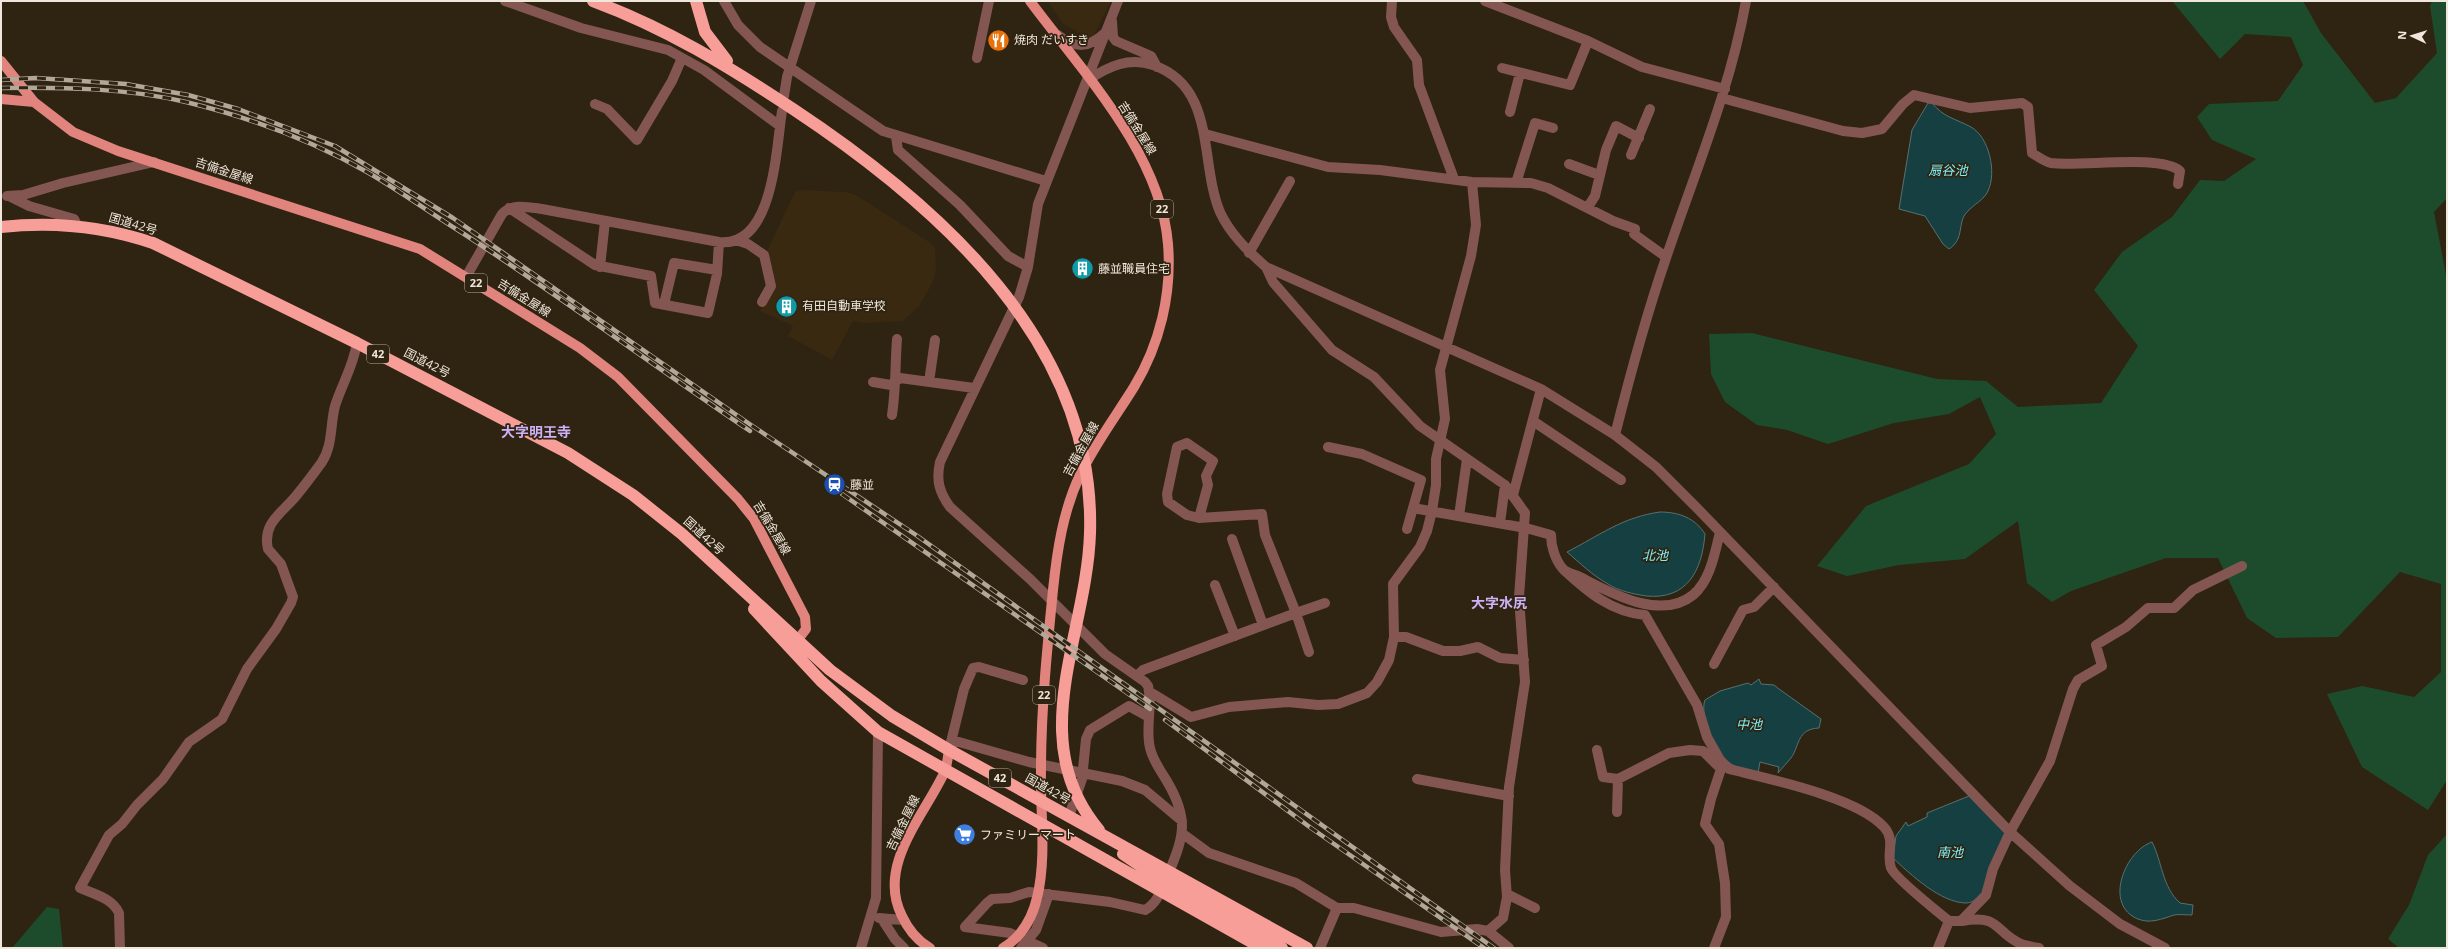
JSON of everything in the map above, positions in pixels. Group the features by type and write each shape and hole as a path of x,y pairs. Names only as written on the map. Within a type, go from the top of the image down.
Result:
{"highway":[{"path":"593,1 688,42 837,138 891,178 962,244 1021,316 1058,379 1076,427 1086,472 1090,531 1089,561 1081,609 1065,682 1060,719 1064,759 1074,792 1081,806 1106,840 1138,864 1282,948"},
{"path":"696,1 701,21 713,44 741,75"},
{"name":"国道42号","path":"1,227 44,223 77,225 124,234 153,243 357,343 568,453 633,495 682,534 720,568 794,645 848,707 878,732 990,797 1262,948"},
{"name":"国道42号","path":"794,645 876,704 951,745 1069,816 1307,948"}],"main road":[{"name":"吉備金屋線","path":"1004,948 1026,925 1034,910 1039,889 1042,848 1041,770 1043,712 1055,573 1069,505 1079,478 1100,440 1135,386 1153,349 1164,314 1169,263 1166,227 1151,177 1126,132 1030,1"},
{"name":"吉備金屋線","path":"1,61 34,102 73,132 118,151 420,249 580,348 618,377 738,499 754,519 805,618 806,629 794,645"},
{"path":"1,99 34,102"},
{"name":"吉備金屋線","path":"930,948 918,939 903,920 895,899 894,886 899,859 914,825 945,770 951,745"}],"street":[{"path":"505,1 581,28 648,44 682,58 704,70 780,126"},
{"path":"724,1 738,26 748,37 790,69 870,124 896,137 1046,181"},
{"path":"784,96 790,69 811,1"},
{"path":"976,58 989,1"},
{"path":"1043,948 1029,940 1010,933 965,927 992,899 1010,898 1029,892 1106,902 1145,910 1155,903 1160,892 1183,834 1183,822 1173,793 1153,758 1149,743 1150,692 1145,682 1105,654 1035,583 950,507 943,498 937,479 940,462 974,388 1019,297 1028,267 1035,216 1046,181 1088,80 1118,1"},
{"path":"1392,1 1391,17 1394,27 1417,60 1419,85 1454,179"},
{"path":"1485,1 1588,41 1642,67 1723,94 1843,130 1862,133 1882,129 1902,104 1914,95 1970,108 2022,103 2028,107 2032,153 2050,163 2156,162 2174,165 2180,171 2178,184"},
{"path":"1615,435 1635,355 1666,258 1723,94 1746,1"},
{"path":"1112,15 1111,29 1116,41 1152,56 1157,67"},
{"path":"1048,25 1065,40 1079,46 1092,44 1106,32"},
{"path":"1502,68 1570,85 1588,41"},
{"path":"595,104 607,109 637,140 672,81 682,58"},
{"path":"1088,80 1103,70 1123,63 1137,62 1157,67 1170,73 1183,84 1197,107 1205,134 1210,177 1220,210 1232,232 1249,253 1266,267 1541,389 1615,435 1656,467 1774,586 2010,832 2070,886 2120,924 2165,948"},
{"path":"1510,112 1520,73"},
{"path":"1631,155 1640,138 1650,109"},
{"path":"736,240 755,225 766,204 782,111"},
{"path":"1516,183 1536,123 1553,128"},
{"path":"1588,207 1595,196 1599,175 1616,126 1640,138"},
{"path":"1205,134 1328,167 1380,170 1472,182 1532,183 1548,188 1614,221 1635,229 1634,234 1666,258"},
{"path":"896,137 898,150 960,205 1008,256 1028,267"},
{"path":"4,196 22,196 63,183 154,162"},
{"path":"1569,164 1599,175"},
{"path":"1249,253 1290,181"},
{"path":"1150,692 1191,717 1229,706 1288,702 1318,705 1338,704 1367,693 1377,682 1389,660 1394,637 1393,584 1420,547 1427,531 1432,511 1436,485 1436,459 1445,419 1440,370 1471,256 1476,225 1472,182"},
{"path":"4,196 36,208 74,219 77,225"},
{"path":"466,277 502,214 509,208 525,207 719,242 736,240 748,244 764,255 771,286 762,302"},
{"path":"509,208 587,261 600,267 651,276 655,303 708,313 717,270 719,242"},
{"path":"600,267 605,221"},
{"path":"664,304 674,263 717,270"},
{"path":"1266,267 1273,282 1332,350 1374,377 1420,426 1505,485 1514,495 1525,513 1526,528 1520,569 1519,598 1525,682 1509,796 1505,870 1506,894 1503,918 1488,931"},
{"path":"892,415 896,381 898,339"},
{"path":"928,382 935,340"},
{"path":"120,948 120,913 117,908 107,900 80,888 110,835 163,779 189,742 222,719 240,679 291,603 293,596 281,564 268,549 268,528 274,517 296,496 327,451 334,408 340,391 350,372 357,343"},
{"path":"873,382 891,385 900,378 974,388"},
{"path":"1514,495 1541,389"},
{"path":"1533,421 1621,480"},
{"path":"1199,518 1208,485 1206,476 1213,460 1186,443 1178,447 1167,494 1168,502 1187,515 1199,518 1262,514 1265,535 1296,614 1309,652"},
{"path":"1328,447 1362,454 1421,480 1407,529"},
{"path":"1459,516 1467,459"},
{"path":"1500,524 1505,485"},
{"path":"1413,508 1526,528 1550,535 1551,545 1564,570 1589,593 1614,608 1629,614 1645,615 1697,705 1707,737 1721,766 1705,824 1719,844 1725,883 1726,917 1714,948"},
{"path":"1564,570 1632,602 1659,605 1679,602 1692,596 1700,588 1709,571 1720,532"},
{"path":"1232,539 1263,625"},
{"path":"1961,921 1986,895 1993,869 2010,832 2050,761 2073,689 2078,680 2102,666 2096,645 2126,627 2148,608 2174,608 2193,590 2242,566"},
{"path":"1215,585 1235,636"},
{"path":"1714,664 1743,610 1754,607 1774,586"},
{"path":"1137,676 1144,670 1325,603"},
{"path":"1394,637 1406,637 1443,651 1460,651 1478,647 1484,648 1500,658 1524,660"},
{"path":"1023,680 979,667 973,668 964,689 951,745 1106,777 1145,790 1183,822"},
{"path":"1069,816 1083,773 1086,739 1090,730 1129,706 1149,717"},
{"path":"861,948 870,918 876,890 878,732"},
{"path":"1597,750 1603,777 1618,779 1669,753 1690,750 1703,751 1721,766 1838,800 1868,813 1885,828 1892,841 1890,861 1896,875 1949,922 1985,920 1998,926 2020,944 2039,948"},
{"path":"1417,779 1509,796"},
{"path":"1617,812 1618,779"},
{"path":"1183,834 1209,853 1296,883 1337,908 1354,908 1441,932 1477,929 1488,931 1509,948"},
{"path":"1021,948 1029,940 1042,919 1049,894"},
{"path":"1506,894 1535,908"},
{"path":"1320,948 1337,908"},
{"path":"870,918 903,920"},
{"path":"882,919 895,939 904,948"},
{"path":"1938,948 1949,922"}],"shaded area":[{"path":"1048,1 1111,1 1092,39 1063,24"},
{"path":"801,190 846,192 856,195 931,243 935,248 936,271 932,284 919,306 903,321 864,323 853,321 832,360 788,336 793,326 760,311 774,282 767,251 795,192"}],"green space":[{"path":"2172,1 2303,1 2321,33 2375,103 2396,98 2437,53 2430,6 2432,1 2447,1 2447,198 2434,212 2447,280 2447,780 2428,810 2362,767 2327,694 2362,686 2414,697 2441,672 2441,584 2400,572 2338,637 2276,638 2247,618 2218,558 2166,558 2071,591 2052,602 2027,583 2018,521 1965,559 1899,565 1847,576 1817,566 1866,506 1969,464 1996,434 1980,397 1949,414 1894,423 1828,444 1787,430 1757,425 1725,402 1711,374 1709,334 1752,333 1937,379 1986,381 2018,407 2101,403 2138,346 2094,290 2122,252 2172,217 2200,180 2224,181 2256,159 2212,140 2197,117 2209,104 2278,101 2303,65 2291,37 2245,34 2220,59"},
{"path":"2447,834 2447,948 2399,948 2388,939 2409,905 2428,855"},
{"path":"47,907 59,909 63,948 12,948"}],"water":[{"name":"扇谷池","path":"1928,103 1932,103 1945,115 1971,127 1977,132 1983,139 1990,156 1992,174 1988,191 1984,197 1964,216 1959,236 1954,245 1949,249 1943,244 1925,216 1899,209 1912,130"},
{"name":"北池","path":"1660,512 1674,513 1686,517 1701,528 1705,534 1700,560 1696,571 1682,588 1672,593 1660,596 1646,596 1617,589 1597,577 1567,552 1623,522 1647,514"},
{"name":"中池","path":"1759,679 1761,684 1774,685 1821,719 1819,728 1807,731 1800,738 1791,758 1778,773 1779,767 1760,762 1758,773 1738,767 1728,762 1718,750 1706,724 1704,715 1705,700 1720,691 1748,683 1751,685"},
{"name":"南池","path":"1969,796 2005,833 1982,893 1973,901 1966,903 1956,902 1936,893 1908,872 1893,858 1896,836 1906,822 1908,826 1927,817 1927,813"},
{"path":"2152,842 2169,889 2180,903 2193,905 2192,915 2176,915 2147,921 2138,919 2127,912 2122,902 2120,891 2126,867 2142,847"}],"railway":[{"path":"1,80 36,78 126,84 188,95 238,109 335,146 453,218 751,425 916,535 1494,948"},
{"path":"1,88 94,89 163,97 233,115 280,131 325,150 379,179 500,258 750,431"},
{"path":"842,494 1150,709"},
{"path":"1165,720 1311,828 1484,948"}],"place":[{"name":"焼肉 だいすき","path":"998,40"},
{"name":"藤並職員住宅","path":"1082,269"},
{"name":"有田自動車学校","path":"787,306"},
{"name":"藤並","path":"834,485"},
{"name":"ファミリーマート","path":"965,835"}],"district":[{"name":"大字明王寺","path":"536,432"},
{"name":"大字水尻","path":"1499,603"}]}
